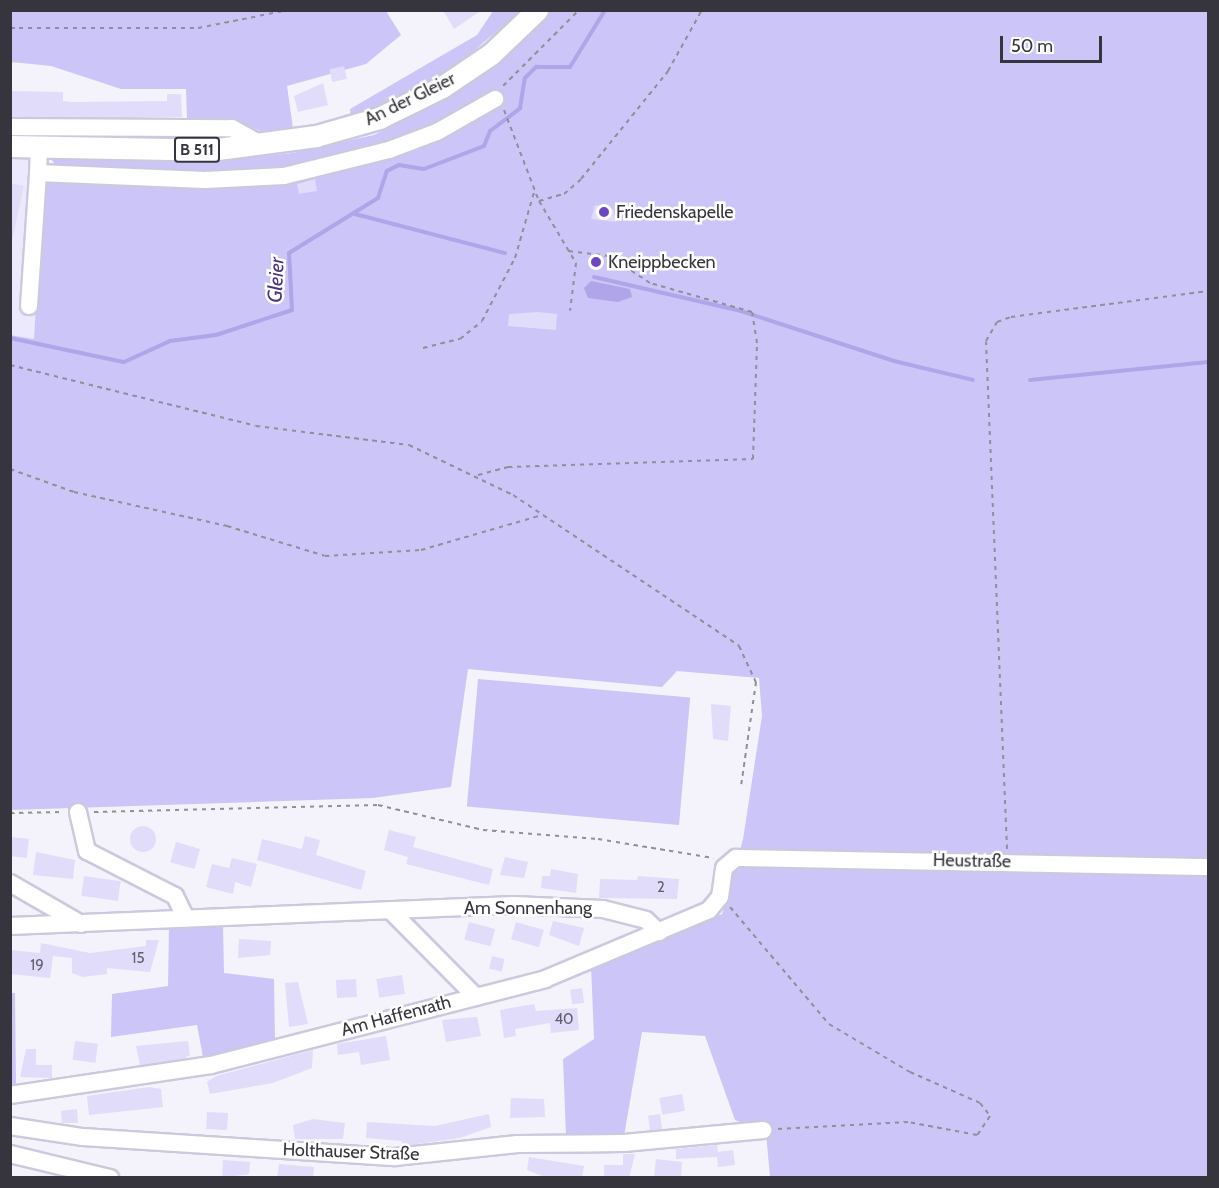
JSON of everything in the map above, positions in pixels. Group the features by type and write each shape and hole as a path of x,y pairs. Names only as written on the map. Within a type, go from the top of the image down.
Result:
{"main road":[{"name":"An der Gleier","path":"10,146 144,151 263,145 338,130 414,101 484,59 537,10"}],"street":[{"path":"38,173 205,180 284,176 398,146 495,99"},
{"path":"10,127 232,128 263,145"},
{"path":"29,306 39,147"},
{"path":"78,812 87,851 175,896 186,919"},
{"path":"720,897 721,876 733,860"},
{"name":"Heustraße","path":"733,860 1007,861 1209,867"},
{"path":"10,883 81,924"},
{"name":"Am Haffenrath","path":"10,1095 210,1065 474,995 545,979 709,910 720,897"},
{"name":"Am Sonnenhang","path":"10,926 391,911 595,908 646,920 659,932"},
{"path":"391,911 474,995"},
{"name":"Holthauser Straße","path":"10,1126 83,1137 395,1157 526,1143 614,1143 763,1130"},
{"path":"10,1154 110,1178"}],"path":[{"path":"10,28 198,28 288,10"},
{"path":"539,201 564,194 581,178 668,71 702,10"},
{"path":"495,99 518,68 578,11"},
{"path":"507,113 539,201 577,269 570,311"},
{"path":"423,348 460,339 482,321 515,258 535,189"},
{"path":"478,475 508,467 753,459 757,343 752,312 650,283 609,256 568,251"},
{"path":"1007,861 986,341 997,322 1011,317 1209,291"},
{"path":"10,365 65,374 256,426 409,445 478,475 539,516 725,632 739,646 756,682 741,786"},
{"path":"10,469 75,492 227,526 325,556 421,550 539,516"},
{"path":"10,813 378,805 483,830 679,849 733,860"},
{"path":"720,897 829,1024 910,1072 980,1103 990,1116 977,1135 908,1122 763,1130"}],"shaded area":[{"path":"11,11 386,11 401,35 366,64 287,86 293,128 261,131 229,118 187,119 186,89 121,89 51,66 11,62"},
{"path":"493,11 521,11 446,74 351,118 350,109 477,35"},
{"path":"550,11 1208,11 1208,1177 770,1177 766,1133 735,1120 705,1036 642,1032 624,1136 566,1136 563,1059 594,1039 591,965 722,914 743,839 762,716 759,678 677,671 662,687 468,669 451,787 373,798 11,810 10,335 34,339 43,181 275,173 58,169 49,156 209,162 293,153 374,135 437,104 520,45"},
{"path":"10,158 33,158 43,181 34,339 11,335"},
{"path":"591,281 630,289 632,297 618,302 588,298 584,288"},
{"path":"478,679 690,698 679,825 467,807"},
{"path":"223,925 224,973 274,979 275,1039 203,1057 197,1025 111,1037 112,994 168,986 169,926"},
{"path":"10,993 15,993 16,1087 10,1089"}],"building":[{"path":"443,10 482,10 454,29"},
{"path":"344,66 347,79 332,82 329,69"},
{"path":"323,83 328,105 298,112 294,96"},
{"path":"10,91 63,92 63,101 71,102 167,101 167,94 181,94 182,117 10,117"},
{"path":"315,179 317,191 299,194 297,184"},
{"path":"10,183 24,186 12,239 10,238"},
{"name":"Friedenskapelle","path":"595,205 613,209 616,222 591,219"},
{"path":"537,312 557,314 556,330 508,326 509,314"},
{"path":"711,704 731,706 728,741 713,739"},
{"path":"143,826 152,830 156,839 152,848 143,852 134,848 130,839 134,830"},
{"path":"389,830 416,837 413,847 493,869 489,885 406,864 408,857 384,850"},
{"path":"305,836 320,840 316,855 366,871 361,890 257,860 262,839 302,849"},
{"path":"10,837 29,839 27,858 10,856"},
{"path":"176,842 200,849 194,869 170,862"},
{"path":"36,852 75,860 73,879 33,875"},
{"path":"505,857 528,862 524,878 500,875"},
{"path":"232,858 257,864 251,887 235,882 233,894 206,887 212,864 229,868"},
{"path":"551,869 578,874 576,893 541,888 542,876 550,876"},
{"path":"84,876 121,881 118,901 81,896"},
{"path":"638,876 679,879 677,899 599,898 600,879 637,880"},
{"path":"553,921 584,928 579,946 549,935"},
{"path":"469,922 495,929 490,946 464,939"},
{"path":"516,922 544,930 539,947 511,939"},
{"path":"239,939 271,941 270,955 238,958"},
{"path":"146,940 159,940 150,972 107,968 107,974 82,977 72,973 72,958 53,956 50,978 10,974 10,950 40,953 41,943 90,953 146,946"},
{"path":"492,956 505,959 502,972 489,969"},
{"path":"402,975 405,994 379,998 376,979"},
{"path":"356,979 357,997 337,998 336,980"},
{"path":"298,982 308,1024 289,1027 285,983"},
{"path":"582,988 584,1003 572,1005 570,990"},
{"path":"534,1004 536,1011 577,1008 579,1030 551,1033 550,1023 515,1029 516,1036 504,1038 500,1010"},
{"path":"477,1017 481,1036 446,1042 442,1020"},
{"path":"386,1036 390,1060 361,1065 359,1052 338,1055 337,1044"},
{"path":"75,1041 98,1044 96,1063 73,1060"},
{"path":"188,1041 190,1055 183,1059 140,1065 136,1046"},
{"path":"26,1049 36,1049 36,1065 52,1065 52,1078 20,1077"},
{"path":"313,1050 312,1068 273,1083 210,1094 207,1082 216,1076"},
{"path":"149,1087 161,1089 163,1107 89,1115 87,1096"},
{"path":"682,1094 685,1111 662,1115 659,1098"},
{"path":"511,1098 544,1099 545,1117 510,1118"},
{"path":"77,1109 78,1123 62,1123 61,1111"},
{"path":"207,1112 228,1113 227,1130 206,1129"},
{"path":"489,1114 491,1127 460,1138 403,1146 402,1141 366,1138 367,1122 435,1126"},
{"path":"660,1114 662,1129 650,1131 648,1116"},
{"path":"313,1119 345,1123 343,1139 295,1139 293,1125"},
{"path":"717,1145 718,1152 733,1150 735,1165 718,1167 717,1157 676,1159 676,1149"},
{"path":"623,1154 635,1154 629,1178 604,1178 604,1165 623,1165"},
{"path":"529,1157 584,1166 582,1178 547,1178 527,1170"},
{"path":"656,1159 682,1162 681,1178 654,1178"},
{"path":"223,1160 250,1162 249,1174 222,1178"},
{"path":"279,1164 314,1167 313,1178 277,1178"}],"waterway":[{"name":"Gleier","path":"10,338 124,362 170,341 216,335 292,310 289,253 378,198 387,171 399,165 424,169 484,146 490,131 520,108 525,78 536,67 570,67 605,10"},
{"path":"355,214 505,253"},
{"path":"594,277 741,311 894,361 973,380"},
{"path":"1030,380 1208,362"}],"place":[{"name":"Friedenskapelle","path":"604,212"},
{"name":"Kneippbecken","path":"596,262"}]}
